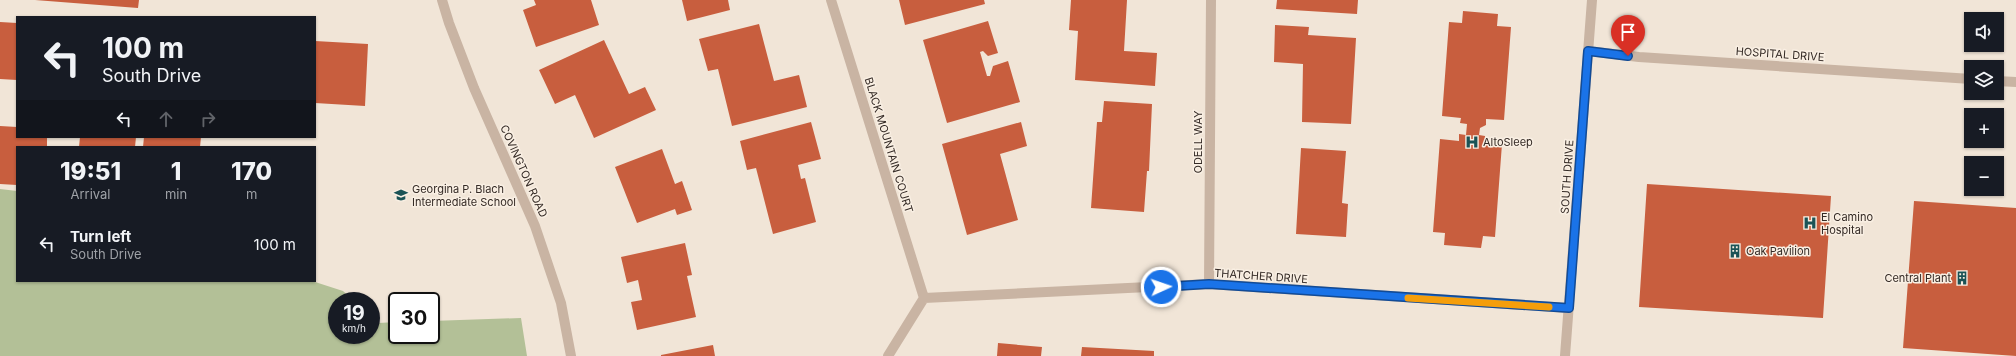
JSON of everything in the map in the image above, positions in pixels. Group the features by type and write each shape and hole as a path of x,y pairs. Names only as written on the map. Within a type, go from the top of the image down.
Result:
{"street":[{"name":"COVINGTON ROAD","path":"442,0 449,23 474,88 536,226 561,303 571,356"},
{"name":"BLACK MOUNTAIN COURT","path":"832,0 924,298"},
{"name":"ODELL WAY","path":"1209,284 1211,0"},
{"name":"SOUTH DRIVE","path":"1566,356 1592,0"},
{"name":"HOSPITAL DRIVE","path":"1588,51 1639,58 1964,79"},
{"path":"2004,81 2016,82"},
{"name":"THATCHER DRIVE","path":"924,298 1209,284 1569,308"},
{"path":"888,356 924,298"}],"green space":[{"path":"0,189 16,191 16,282 315,282 344,292 328,292 328,344 380,344 380,323 388,322 388,344 440,344 440,321 521,318 527,356 0,356"}],"building":[{"path":"35,0 139,0 138,8"},
{"path":"534,0 591,0 599,25 536,47 523,10 536,5"},
{"path":"682,0 728,0 730,10 687,21"},
{"path":"899,0 984,0 985,4 905,25"},
{"path":"1071,0 1127,0 1124,51 1157,53 1155,86 1075,80 1078,31 1069,30"},
{"path":"1277,0 1358,0 1357,14 1276,9"},
{"path":"1463,11 1498,14 1497,26 1511,27 1504,120 1486,119 1486,125 1480,128 1479,135 1485,136 1485,142 1502,144 1495,237 1483,236 1481,248 1444,245 1445,233 1433,232 1440,139 1459,141 1459,134 1466,135 1467,124 1460,123 1461,118 1442,116 1449,22 1462,23"},
{"path":"988,21 998,53 988,56 983,51 980,52 987,76 990,76 993,66 1008,61 1020,102 947,123 923,40"},
{"path":"0,22 16,23 16,80 0,79"},
{"path":"759,24 774,81 799,75 807,107 732,126 718,69 708,71 699,39"},
{"path":"1275,25 1309,27 1308,35 1356,38 1351,124 1302,122 1303,64 1274,62"},
{"path":"604,40 629,94 645,87 656,110 594,138 575,95 555,104 539,70"},
{"path":"316,41 368,44 365,106 316,103"},
{"path":"1104,101 1152,104 1149,171 1147,171 1144,212 1091,208 1097,122 1102,122"},
{"path":"811,122 821,159 798,165 801,179 805,178 816,222 773,234 756,168 747,170 740,141"},
{"path":"1021,122 1027,146 1000,154 1018,220 967,235 942,144"},
{"path":"0,126 16,127 16,138 47,138 47,146 16,146 16,185 0,184"},
{"path":"80,138 136,138 135,146 79,146"},
{"path":"144,138 201,138 200,146 143,146"},
{"path":"1301,148 1346,151 1342,203 1348,204 1346,237 1296,234"},
{"path":"662,149 675,184 682,181 692,210 677,215 675,209 637,223 615,167"},
{"name":"Oak Pavilion","path":"1647,184 1831,196 1823,318 1639,307"},
{"name":"Central Plant","path":"1914,201 2016,208 2016,356 1903,348"},
{"path":"685,243 692,275 687,276 696,317 637,330 631,302 642,300 638,280 627,283 621,257"},
{"path":"998,343 1042,347 1041,356 997,356"},
{"path":"713,345 715,356 661,356 661,355"},
{"path":"1082,347 1154,351 1154,356 1081,356"}],"slow traffic":[{"path":"1408,298 1549,307"}],"place":[{"name":"AltoSleep","path":"1472,142"},
{"name":"Georgina P. Blach Intermediate School","path":"401,195"},
{"name":"El Camino Hospital","path":"1810,223"},
{"name":"Oak Pavilion","path":"1735,251"},
{"name":"Central Plant","path":"1962,278"}],"route":[{"path":"1161,287 1209,284 1367,296 1569,308 1588,51 1628,56"}]}
